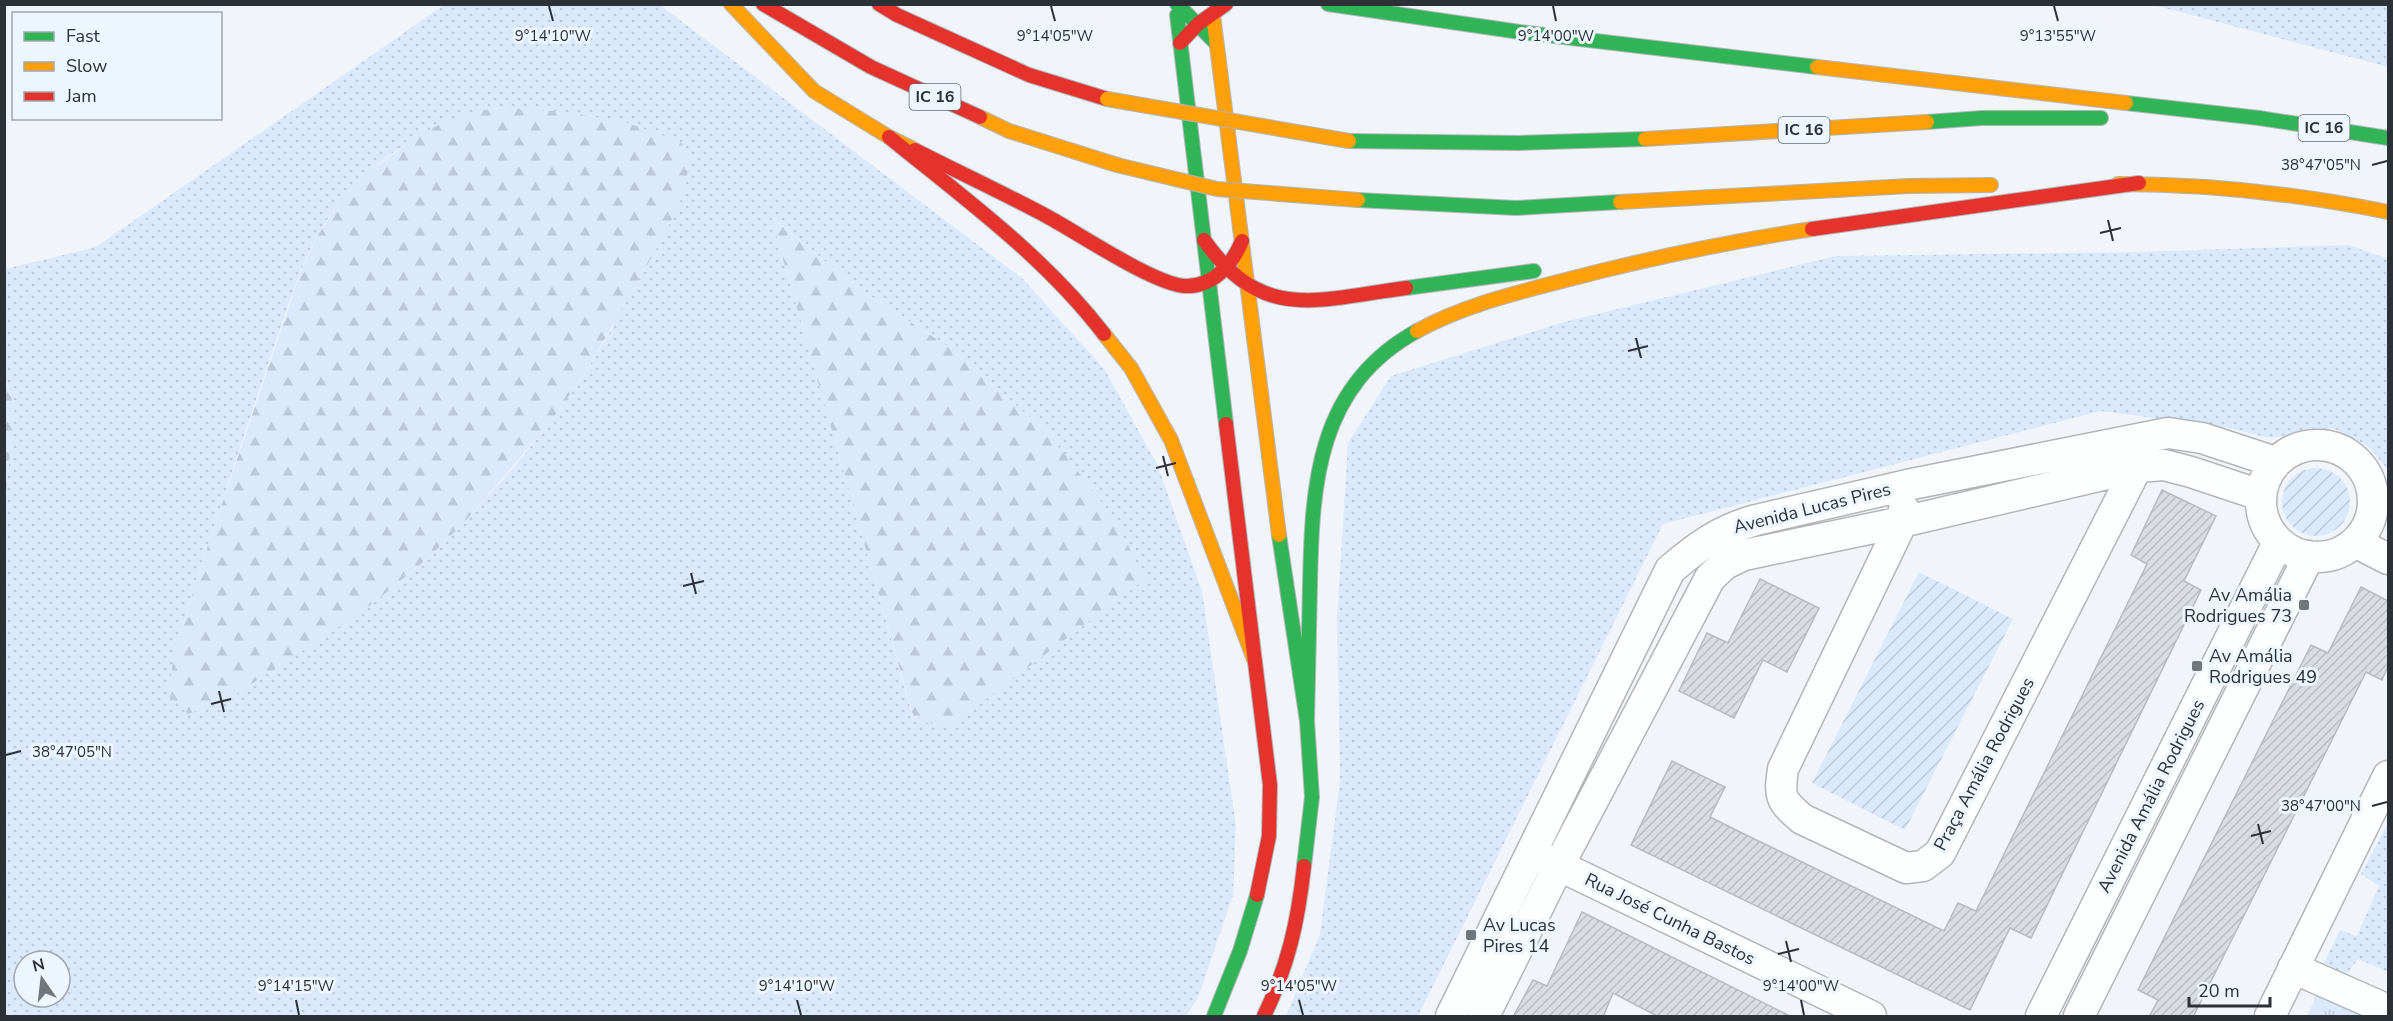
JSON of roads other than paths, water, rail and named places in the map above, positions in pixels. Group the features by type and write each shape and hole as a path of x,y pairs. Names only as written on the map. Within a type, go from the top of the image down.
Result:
{"main road":[{"path":"731,4 814,91 889,137 1048,217 1162,281 1186,286 1210,280 1226,269 1242,241"},
{"name":"IC 16","path":"763,4 871,67 1009,131 1117,165 1217,189 1358,200 1516,208 1909,186 2001,185"},
{"name":"IC 16","path":"879,4 897,15 1029,75 1107,99 1349,141 1519,142 1684,138 1982,118 2259,118 2388,138"},
{"path":"1176,4 1216,43"},
{"path":"1176,4 1270,785 1269,835 1251,921 1237,964 1214,1017"},
{"path":"1180,42 1212,8 1226,4"},
{"path":"1328,4 1520,32 2259,118"},
{"path":"1365,4 1394,14"},
{"path":"1212,8 1281,554 1307,721 1312,797 1299,910 1281,980 1264,1017"},
{"path":"889,137 1026,249 1081,304 1131,369 1171,440 1255,662"},
{"path":"2024,185 2139,183 2250,189 2357,205 2388,212"},
{"path":"1307,721 1312,505 1319,460 1326,437 1350,390 1368,367 1392,347 1445,317 1498,298 1637,261 1806,228 2139,183"},
{"path":"1204,240 1218,261 1247,286 1269,297 1306,301 1552,269 1637,261"}],"street":[{"name":"Avenida Lucas Pires","path":"1484,1017 1545,859 1670,570 1698,546 1732,526 1907,485 2168,433 2202,438 2276,462"},
{"path":"2308,444 2326,445 2344,451 2358,462 2380,490 2369,522 2355,542 2332,555 2318,557 2300,555 2278,543 2265,524 2260,510 2260,495 2265,477 2276,462 2290,451 2308,444"},
{"name":"Avenida Lucas Pires","path":"1451,1017 1710,578 1725,564 1744,555 1902,522 2137,467 2164,465 2191,471 2260,495"},
{"name":"Praça Amália Rodrigues","path":"1907,485 1902,522 1783,769 1780,792 1788,807 1802,819 1906,867 1923,866 1940,853 2137,467"},
{"path":"2355,542 2388,559"},
{"name":"Avenida Amália Rodrigues","path":"2041,1017 2278,543"},
{"name":"Avenida Amália Rodrigues","path":"2079,1017 2309,556"},
{"path":"2270,1017 2388,777"},
{"name":"Rua José Cunha Bastos","path":"1545,859 1871,1017"},
{"path":"2294,968 2388,1010"}],"place":[{"name":"Av Amália Rodrigues 73","path":"2304,605"},
{"name":"Av Amália Rodrigues 49","path":"2197,666"},
{"name":"Av Lucas Pires 14","path":"1471,935"}]}
